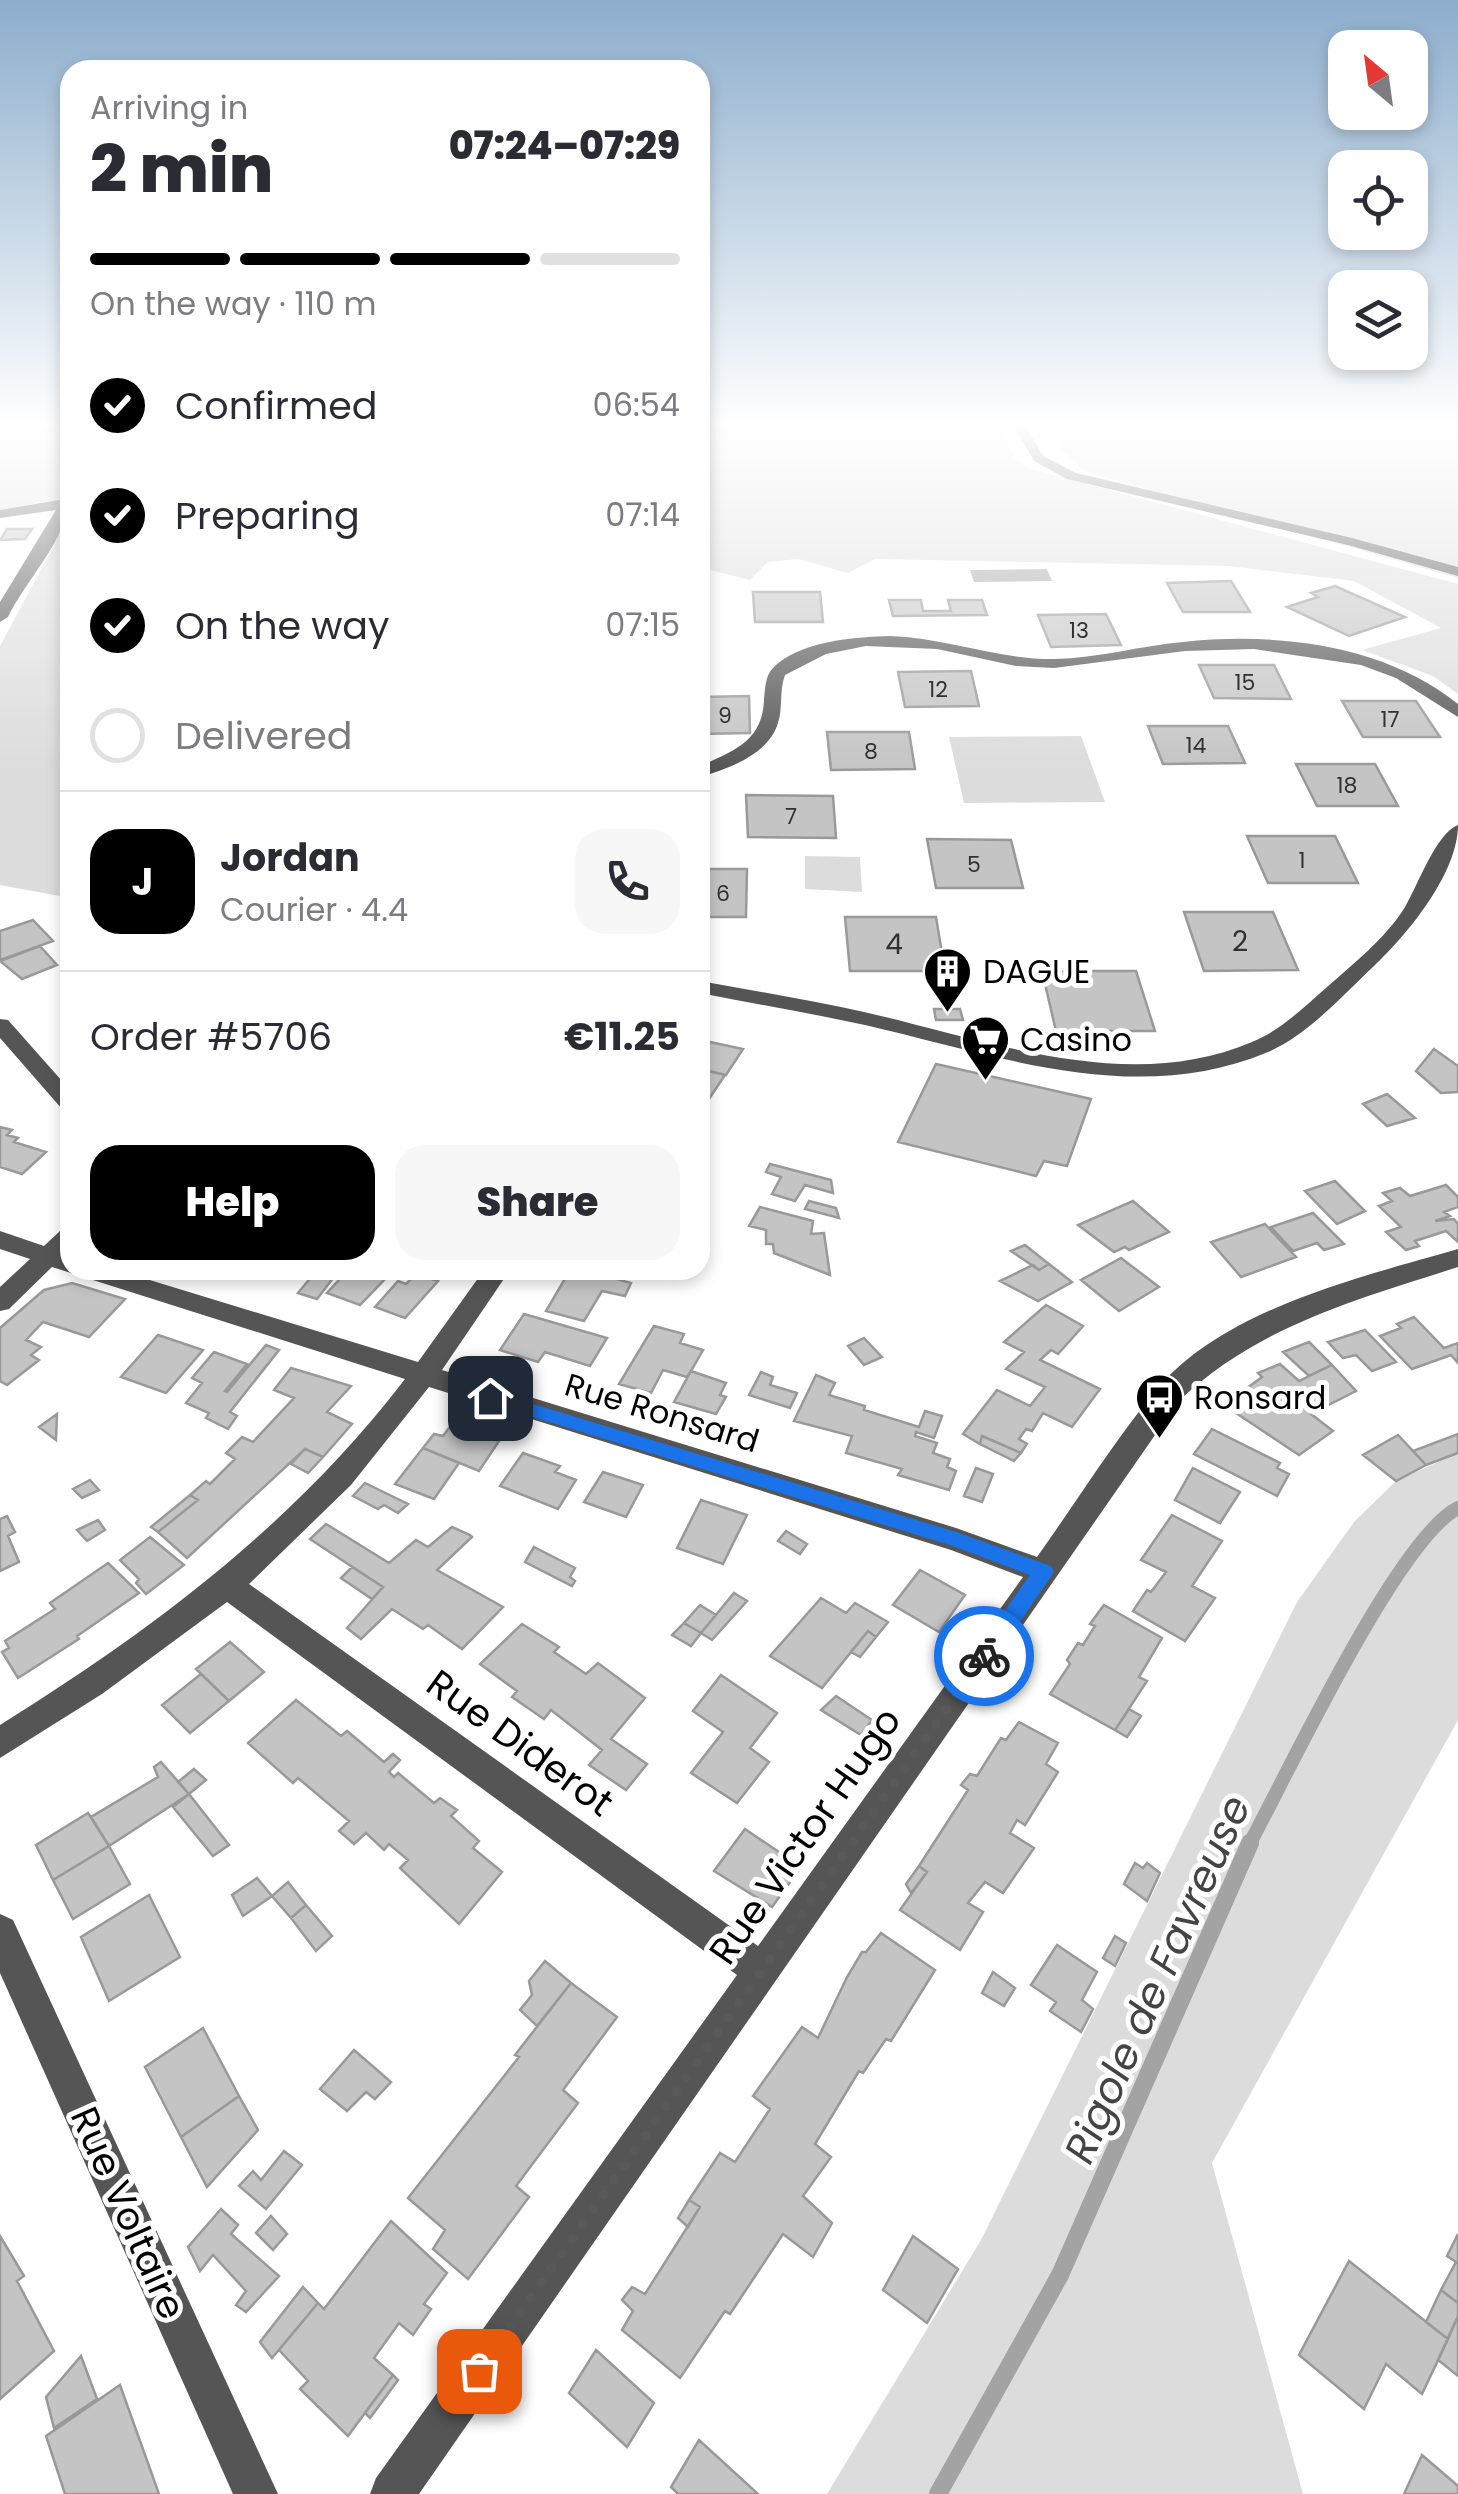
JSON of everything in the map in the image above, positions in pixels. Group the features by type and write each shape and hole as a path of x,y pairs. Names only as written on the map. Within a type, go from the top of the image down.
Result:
{"street":[{"path":"0,617 7,586 35,562 47,540"},
{"path":"1345,540 1458,572"},
{"path":"710,767 763,738 772,726 773,687 778,672 818,650 861,641 958,647 1031,663 1123,657 1191,645 1275,646 1376,665 1436,693 1458,712"},
{"path":"710,989 866,1019 1064,1066 1136,1072 1173,1069 1265,1045 1333,990 1402,926 1458,831"},
{"path":"0,1024 60,1093"},
{"path":"0,1240 60,1261"},
{"name":"Rue Victor Hugo","path":"392,2494 1168,1395 1190,1370 1221,1346 1285,1316 1458,1258"},
{"path":"0,1302 60,1261"},
{"name":"Rue Ronsard","path":"119,1280 956,1540 1044,1572"},
{"path":"0,1744 227,1585 339,1479 423,1376 490,1280"},
{"name":"Rue Diderot","path":"227,1585 762,1971"},
{"name":"Rue Voltaire","path":"0,1932 256,2494"}],"shaded area":[{"path":"56,540 60,540 60,896 0,885 0,646"},
{"path":"710,540 1296,540 1458,584 1458,694 1433,676 1362,650 1441,628 1354,581 1229,566 875,559 848,573 798,559 768,562 750,580 710,570"},
{"path":"1327,540 1458,540 1458,578"},
{"path":"1047,569 1052,581 974,582 970,570"},
{"path":"1081,736 1105,802 964,803 949,737"},
{"path":"805,856 860,857 862,892 805,889"},
{"path":"1458,1453 1458,1720 1212,2163 1303,2494 827,2494 981,2240 1297,1602 1354,1522 1396,1481"}],"building":[{"path":"1231,581 1250,612 1183,612 1167,583"},
{"path":"1335,586 1405,617 1349,636 1287,607 1318,597 1311,593"},
{"path":"753,592 820,592 823,622 755,622"},
{"path":"889,600 921,600 923,611 951,611 948,600 982,600 987,615 893,616"},
{"path":"1106,614 1121,645 1051,647 1038,615"},
{"path":"1199,665 1274,665 1291,699 1214,698"},
{"path":"971,671 979,706 905,707 898,672"},
{"path":"749,696 750,733 710,734 710,697"},
{"path":"1342,701 1416,701 1440,737 1363,737"},
{"path":"1148,726 1228,726 1245,763 1163,764"},
{"path":"827,732 909,732 915,769 831,770"},
{"path":"1296,764 1375,764 1398,806 1317,806"},
{"path":"746,795 833,796 836,838 748,837"},
{"path":"1247,836 1335,836 1358,883 1268,883"},
{"path":"927,839 1011,840 1023,888 936,888"},
{"path":"710,869 747,869 746,917 710,917"},
{"path":"1184,912 1273,912 1298,970 1204,971"},
{"path":"845,917 936,917 945,971 850,971"},
{"path":"33,920 53,941 0,960 0,931"},
{"path":"40,946 57,965 22,979 0,961"},
{"path":"1042,971 1136,971 1155,1031 1056,1031"},
{"name":"DAGUE","path":"934,1009 960,1009 963,1020 936,1020"},
{"path":"710,1042 743,1049 726,1075 710,1071"},
{"path":"1434,1049 1458,1066 1458,1092 1441,1093 1416,1071"},
{"path":"936,1064 1091,1099 1067,1166 1044,1161 1036,1176 898,1142"},
{"path":"710,1071 725,1075 710,1098"},
{"path":"1387,1094 1415,1118 1387,1126 1363,1104"},
{"path":"0,1127 12,1130 7,1135 18,1138 14,1142 46,1152 22,1174 0,1167"},
{"path":"770,1164 831,1180 833,1193 805,1185 795,1201 772,1194 781,1177 766,1172"},
{"path":"1335,1181 1365,1211 1337,1224 1305,1191"},
{"path":"1446,1185 1458,1197 1458,1207 1444,1212 1450,1216 1435,1221 1454,1219 1458,1224 1458,1242 1446,1231 1415,1241 1419,1246 1406,1250 1386,1232 1401,1227 1379,1206 1392,1201 1383,1193 1400,1188 1410,1196"},
{"path":"809,1201 836,1208 839,1218 805,1209"},
{"path":"1133,1201 1169,1232 1129,1250 1125,1247 1114,1252 1078,1225"},
{"path":"760,1207 813,1221 811,1234 824,1233 830,1275 774,1253 773,1244 766,1244 766,1230 749,1226"},
{"path":"1313,1213 1344,1244 1324,1250 1317,1243 1293,1251 1271,1227"},
{"path":"1265,1224 1296,1257 1241,1277 1211,1242"},
{"path":"1025,1245 1049,1264 1039,1270 1011,1251"},
{"path":"1121,1258 1159,1287 1119,1311 1081,1280"},
{"path":"1049,1264 1072,1282 1038,1301 1000,1281 1033,1265 1039,1270"},
{"path":"309,1280 332,1280 317,1299 298,1293"},
{"path":"339,1280 384,1280 360,1305 327,1293"},
{"path":"410,1280 438,1281 405,1318 375,1307 398,1281 406,1284"},
{"path":"564,1280 631,1283 625,1296 602,1291 584,1321 546,1311"},
{"path":"72,1283 125,1299 89,1337 43,1322 26,1340 41,1347 31,1355 39,1360 7,1385 0,1381 0,1328 44,1290"},
{"path":"1046,1305 1083,1326 1058,1354 1051,1350 1040,1360 1100,1389 1072,1427 1043,1413 1032,1431 1026,1429 1019,1439 1027,1444 1021,1453 982,1436 980,1444 963,1434 997,1390 1030,1406 1045,1387 1006,1369 1024,1352 1004,1342"},
{"path":"524,1314 607,1338 590,1366 545,1352 538,1362 500,1350"},
{"path":"1414,1317 1444,1348 1458,1343 1458,1363 1451,1355 1412,1369 1380,1336 1401,1328 1397,1324"},
{"path":"654,1326 684,1334 680,1343 703,1350 691,1371 687,1377 663,1370 651,1393 619,1384"},
{"path":"1365,1330 1396,1362 1372,1371 1356,1355 1343,1358 1328,1342"},
{"path":"158,1335 203,1350 166,1393 121,1377"},
{"path":"864,1338 882,1357 864,1365 848,1346"},
{"path":"1309,1342 1332,1365 1309,1376 1283,1352"},
{"path":"266,1345 279,1350 230,1412 237,1416 228,1429 206,1418 209,1413 186,1403 202,1383 192,1378 214,1352 247,1364 227,1392"},
{"path":"1280,1364 1299,1381 1332,1365 1356,1391 1311,1414 1333,1431 1299,1455 1224,1405 1262,1377 1258,1373"},
{"path":"291,1368 351,1386 327,1412 352,1424 323,1457 305,1449 187,1558 158,1532 198,1500 190,1495 206,1481 210,1484 235,1459 226,1453 242,1437 253,1442 294,1398 274,1390"},
{"path":"691,1371 726,1383 720,1395 726,1397 716,1414 674,1402"},
{"path":"761,1372 773,1377 770,1385 797,1393 790,1408 749,1395"},
{"path":"816,1375 835,1383 829,1395 865,1406 864,1410 919,1427 925,1411 942,1416 934,1438 916,1432 915,1436 937,1443 933,1453 950,1459 947,1467 956,1471 949,1490 898,1475 902,1469 846,1453 852,1436 794,1421"},
{"path":"57,1414 56,1440 39,1427"},
{"path":"455,1420 466,1424 464,1428 499,1441 479,1471 423,1448 434,1434 443,1436"},
{"path":"1212,1429 1280,1463 1277,1468 1289,1474 1277,1496 1194,1454"},
{"path":"1458,1434 1458,1453 1426,1465 1413,1451"},
{"path":"1398,1435 1426,1465 1396,1481 1363,1455"},
{"path":"982,1436 1021,1453 1014,1461 980,1444"},
{"path":"423,1448 459,1463 434,1499 395,1484"},
{"path":"305,1449 323,1457 308,1473 291,1464"},
{"path":"523,1453 560,1466 555,1472 576,1480 558,1509 500,1486"},
{"path":"976,1468 993,1474 982,1502 964,1496"},
{"path":"1193,1468 1240,1492 1220,1523 1175,1500"},
{"path":"603,1472 643,1485 626,1517 584,1502"},
{"path":"90,1480 99,1490 82,1498 73,1489"},
{"path":"365,1483 408,1504 398,1513 384,1505 378,1509 353,1496"},
{"path":"190,1495 198,1500 158,1532 151,1527"},
{"path":"701,1500 747,1515 723,1564 677,1548"},
{"path":"1172,1515 1222,1541 1192,1586 1215,1598 1185,1641 1133,1611 1166,1572 1141,1560"},
{"path":"7,1516 15,1532 8,1536 19,1562 0,1571 0,1519"},
{"path":"98,1520 105,1530 87,1541 77,1530"},
{"path":"326,1524 389,1563 416,1540 428,1547 452,1527 470,1535 437,1570 503,1607 462,1649 428,1625 423,1629 392,1609 361,1639 347,1628 383,1587 310,1539"},
{"path":"786,1531 807,1544 800,1554 778,1541"},
{"path":"150,1537 184,1565 146,1594 136,1583 139,1579 120,1560"},
{"path":"534,1547 575,1568 570,1577 575,1581 572,1586 525,1562"},
{"path":"108,1563 139,1593 77,1636 79,1639 18,1678 2,1652 9,1648 5,1641 55,1609 50,1603"},
{"path":"352,1567 383,1587 372,1599 341,1578"},
{"path":"920,1570 965,1595 939,1632 893,1605"},
{"path":"734,1593 747,1601 712,1640 701,1633"},
{"path":"821,1598 846,1613 855,1603 888,1622 876,1637 868,1631 822,1688 770,1656"},
{"path":"700,1605 716,1615 701,1633 684,1623"},
{"path":"1104,1605 1162,1638 1139,1677 1147,1681 1115,1730 1050,1694 1070,1664 1067,1660 1078,1643 1083,1645 1095,1626 1090,1624"},
{"path":"684,1623 701,1633 691,1646 672,1635"},
{"path":"522,1624 559,1647 554,1652 586,1674 598,1663 645,1698 611,1739 647,1764 626,1790 589,1765 602,1750 551,1710 544,1719 512,1697 517,1691 480,1664"},
{"path":"868,1631 876,1637 860,1657 851,1652"},
{"path":"230,1642 264,1672 229,1701 196,1669"},
{"path":"201,1674 229,1701 190,1733 162,1705"},
{"path":"721,1675 777,1713 750,1748 769,1762 737,1803 691,1773 723,1732 693,1711"},
{"path":"836,1696 872,1720 861,1735 821,1710"},
{"path":"296,1700 341,1736 347,1731 384,1762 393,1754 400,1760 389,1772 394,1777 398,1773 434,1803 440,1798 457,1810 451,1816 479,1841 473,1848 502,1872 459,1924 400,1868 408,1860 389,1844 384,1850 366,1833 354,1844 339,1831 349,1821 298,1778 293,1783 248,1743"},
{"path":"1129,1709 1141,1716 1127,1737 1115,1730"},
{"path":"1019,1722 1058,1743 1046,1764 1058,1772 1025,1825 1017,1820 1010,1833 1034,1848 1003,1893 985,1882 968,1903 983,1912 960,1950 900,1910 927,1872 919,1866 968,1790 961,1785 970,1774 977,1776 1001,1738 1006,1740"},
{"path":"161,1762 189,1794 109,1846 91,1817 158,1777 154,1767"},
{"path":"194,1769 206,1780 189,1794 178,1782"},
{"path":"189,1794 229,1845 213,1856 173,1807"},
{"path":"88,1813 109,1846 53,1880 36,1845"},
{"path":"745,1829 801,1867 772,1907 714,1871"},
{"path":"109,1846 130,1884 73,1919 53,1880"},
{"path":"1135,1863 1143,1868 1147,1863 1160,1873 1147,1901 1124,1884"},
{"path":"919,1866 927,1872 911,1893 906,1884"},
{"path":"257,1878 272,1896 243,1916 232,1895"},
{"path":"288,1882 306,1905 291,1918 272,1896"},
{"path":"149,1895 180,1957 109,2001 81,1937"},
{"path":"306,1905 332,1936 316,1951 291,1918"},
{"path":"881,1933 935,1970 891,2041 886,2039 863,2073 859,2071 815,2144 831,2157 803,2196 832,2223 813,2257 783,2234 730,2314 725,2311 680,2378 622,2330 633,2311 622,2300 632,2287 645,2294 700,2207 689,2200 720,2153 735,2162 770,2109 753,2096 802,2027 818,2038 862,1952"},
{"path":"1115,1936 1126,1943 1115,1966 1103,1958"},
{"path":"1057,1945 1097,1972 1082,2000 1093,2009 1081,2032 1050,2011 1056,2002 1031,1985"},
{"path":"545,1961 571,1983 537,2026 520,2010 532,1995 529,1981"},
{"path":"993,1972 1015,1988 1004,2006 982,1993"},
{"path":"571,1983 617,2017 563,2090 578,2103 516,2186 529,2197 468,2279 433,2249 445,2230 408,2198 519,2057 515,2055"},
{"path":"203,2028 239,2096 181,2137 145,2067"},
{"path":"354,2050 391,2082 375,2099 366,2092 347,2111 320,2089"},
{"path":"239,2096 258,2130 207,2187 181,2137"},
{"path":"284,2151 302,2165 266,2209 239,2186 253,2171 261,2180"},
{"path":"689,2200 700,2207 688,2227 678,2218"},
{"path":"221,2209 238,2225 231,2234 279,2276 246,2312 236,2305 246,2291 213,2255 200,2271 188,2247"},
{"path":"271,2216 287,2234 273,2250 256,2233"},
{"path":"391,2221 447,2273 424,2304 431,2309 413,2335 399,2323 374,2358 393,2375 348,2436 300,2389 308,2381 279,2350 318,2303 324,2309"},
{"path":"1458,2234 1458,2303 1441,2290 1456,2262 1447,2256"},
{"path":"0,2236 24,2276 17,2281 54,2351 0,2399"},
{"path":"913,2236 958,2269 927,2323 883,2290"},
{"path":"1349,2261 1448,2339 1422,2394 1386,2364 1364,2409 1299,2355"},
{"path":"303,2287 318,2303 272,2358 260,2342"},
{"path":"1441,2290 1458,2303 1458,2316 1448,2339 1426,2322"},
{"path":"1458,2316 1458,2376 1438,2360"},
{"path":"596,2350 654,2403 627,2447 569,2393"},
{"path":"81,2356 97,2399 54,2428 46,2397"},
{"path":"393,2375 398,2380 370,2418 365,2413"},
{"path":"120,2385 159,2494 65,2494 46,2436"},
{"path":"699,2440 758,2494 678,2494 671,2487"},
{"path":"1422,2455 1458,2486 1458,2494 1404,2494"}],"waterway":[{"name":"Rigole de Favreuse","path":"1250,1843 1376,1609 1433,1528 1458,1508"},
{"name":"Rigole de Favreuse","path":"938,2494 1060,2275 1250,1843"}],"way so far":[{"path":"479,2371 984,1656"}],"place":[{"name":"DAGUE","path":"948,1014"},
{"name":"Casino","path":"985,1082"},
{"name":"Ronsard","path":"1159,1440"}],"route":[{"path":"490,1398 956,1540 1044,1572 984,1656"}]}
